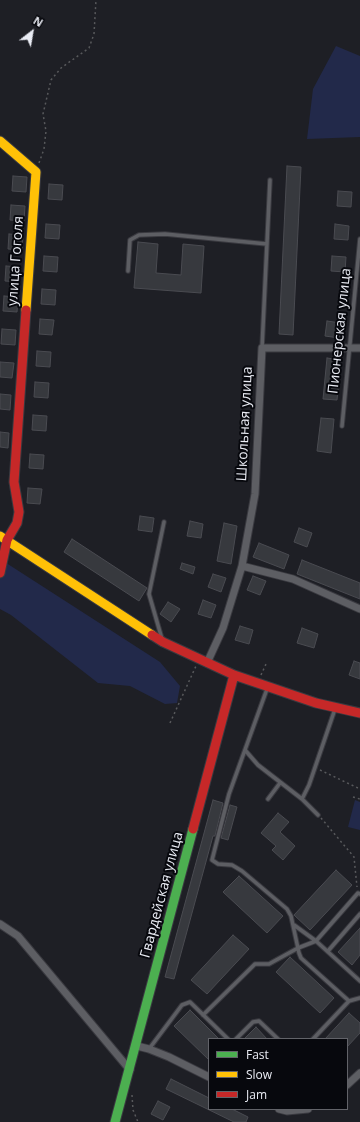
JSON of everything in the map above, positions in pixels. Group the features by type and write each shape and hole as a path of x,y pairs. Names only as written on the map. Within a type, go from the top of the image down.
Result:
{"street":[{"path":"0,141 36,172"},
{"name":"улица Гоголя","path":"0,573 3,538 17,523 19,512 14,482 36,172"},
{"path":"262,348 360,348"},
{"name":"Школьная улица","path":"203,661 223,628 242,566 255,494 262,348"},
{"path":"3,538 163,642 234,675 316,703 360,713"},
{"path":"242,566 293,579 360,609"},
{"name":"Гвардейская улица","path":"115,1122 137,1046 234,675"},
{"path":"0,924 18,936 130,1070"},
{"path":"137,1046 149,1049 208,1077"},
{"path":"348,1084 360,1073"},
{"path":"283,1110 298,1110"}],"lane":[{"name":"Школьная улица","path":"262,348 270,180"},
{"path":"128,271 130,240 139,235 165,234 267,244"},
{"name":"Пионерская улица","path":"342,426 360,239"},
{"path":"163,642 149,594 164,522"},
{"path":"268,687 229,794 212,860 218,864 232,865 242,871 287,909 291,916 301,958 349,1001"},
{"path":"302,799 336,708"},
{"path":"245,750 258,765 302,799 318,815"},
{"path":"268,799 280,783"},
{"path":"203,1015 255,964 269,964 298,948 316,941 359,893"},
{"path":"328,952 360,914"},
{"path":"293,925 316,941 360,981"},
{"path":"314,1038 349,1001 360,998"},
{"path":"149,1049 182,1005 190,1002 227,1038"},
{"path":"237,1038 253,1022 259,1021 277,1038"}],"path":[{"path":"36,172 44,149 46,131 43,114 51,80 61,68 89,48 94,34 96,0"},
{"path":"170,723 203,661"},
{"path":"258,683 266,664"},
{"path":"315,767 360,789"},
{"path":"354,797 360,799"},
{"path":"318,815 354,857 359,893"},
{"path":"132,1090 133,1110 138,1122"}],"shaded area":[{"path":"336,46 360,56 360,137 307,139 313,89"},
{"path":"0,559 160,662 180,686 177,703 165,704 130,686 98,683 11,615 0,609"},
{"path":"355,800 360,802 360,830 348,827"}],"building":[{"path":"287,166 301,167 293,335 279,334"},
{"path":"13,176 27,177 26,192 12,191"},
{"path":"49,184 63,185 62,200 48,199"},
{"path":"338,191 352,192 351,207 337,206"},
{"path":"11,205 25,206 24,221 10,220"},
{"path":"46,224 60,225 59,239 45,238"},
{"path":"335,224 349,226 348,240 334,239"},
{"path":"9,234 23,235 22,250 8,249"},
{"path":"138,242 158,244 156,273 181,275 183,244 204,246 201,293 134,288"},
{"path":"44,256 58,257 57,272 43,271"},
{"path":"332,256 346,257 345,272 331,271"},
{"path":"6,266 20,267 19,282 5,281"},
{"path":"42,289 56,290 55,305 41,304"},
{"path":"4,296 18,297 17,312 3,311"},
{"path":"40,319 54,320 52,335 39,334"},
{"path":"327,321 341,323 339,338 325,336"},
{"path":"2,329 16,330 15,345 1,344"},
{"path":"37,351 51,352 50,367 36,366"},
{"path":"327,358 341,360 337,400 323,399"},
{"path":"0,362 14,363 12,378 0,377"},
{"path":"35,382 49,383 48,398 34,397"},
{"path":"0,394 11,395 10,410 0,409"},
{"path":"33,415 47,416 46,431 32,430"},
{"path":"321,418 334,419 331,453 317,451"},
{"path":"0,432 9,433 8,448 0,447"},
{"path":"30,454 44,455 43,469 29,468"},
{"path":"28,488 42,489 40,504 27,503"},
{"path":"140,516 154,518 152,532 138,530"},
{"path":"190,521 203,524 201,538 187,536"},
{"path":"224,523 237,526 231,564 217,561"},
{"path":"299,528 312,533 307,547 294,542"},
{"path":"72,539 147,588 139,601 64,552"},
{"path":"259,543 289,555 284,569 253,557"},
{"path":"302,560 360,583 360,599 297,574"},
{"path":"182,563 195,567 193,574 180,569"},
{"path":"213,574 226,578 221,592 208,587"},
{"path":"253,576 266,581 260,595 247,590"},
{"path":"203,600 216,605 211,618 198,614"},
{"path":"168,602 180,609 171,622 160,614"},
{"path":"240,626 253,630 249,644 235,640"},
{"path":"302,628 318,634 314,648 297,643"},
{"path":"354,661 360,663 360,679 349,675"},
{"path":"213,800 223,803 215,836 213,836 174,979 165,977"},
{"path":"230,805 237,807 228,840 221,838"},
{"path":"278,813 289,822 280,832 295,846 283,860 272,850 276,846 261,833"},
{"path":"336,870 352,885 310,930 294,915"},
{"path":"239,876 283,916 267,933 223,892"},
{"path":"360,928 360,955 352,965 338,952"},
{"path":"233,935 249,949 207,994 191,980"},
{"path":"290,957 334,998 320,1013 276,972"},
{"path":"190,1010 218,1038 208,1038 208,1059 174,1026"},
{"path":"349,1013 360,1023 360,1033 348,1046 348,1038 326,1038"},
{"path":"256,1027 266,1038 245,1038"},
{"path":"171,1079 208,1098 208,1109 166,1089"},
{"path":"158,1101 170,1107 163,1120 151,1114"},
{"path":"209,1110 234,1110 248,1117 246,1122 234,1122"}],"traffic: fast":[{"path":"115,1122 193,829"}],"traffic: slow":[{"path":"0,141 36,172 26,310"},
{"path":"0,536 152,635"}],"traffic: jam":[{"path":"0,573 7,540 17,523 19,512 14,482 26,310"},
{"path":"152,635 163,642 234,675 316,703 360,713"},
{"path":"193,829 234,675"}]}
